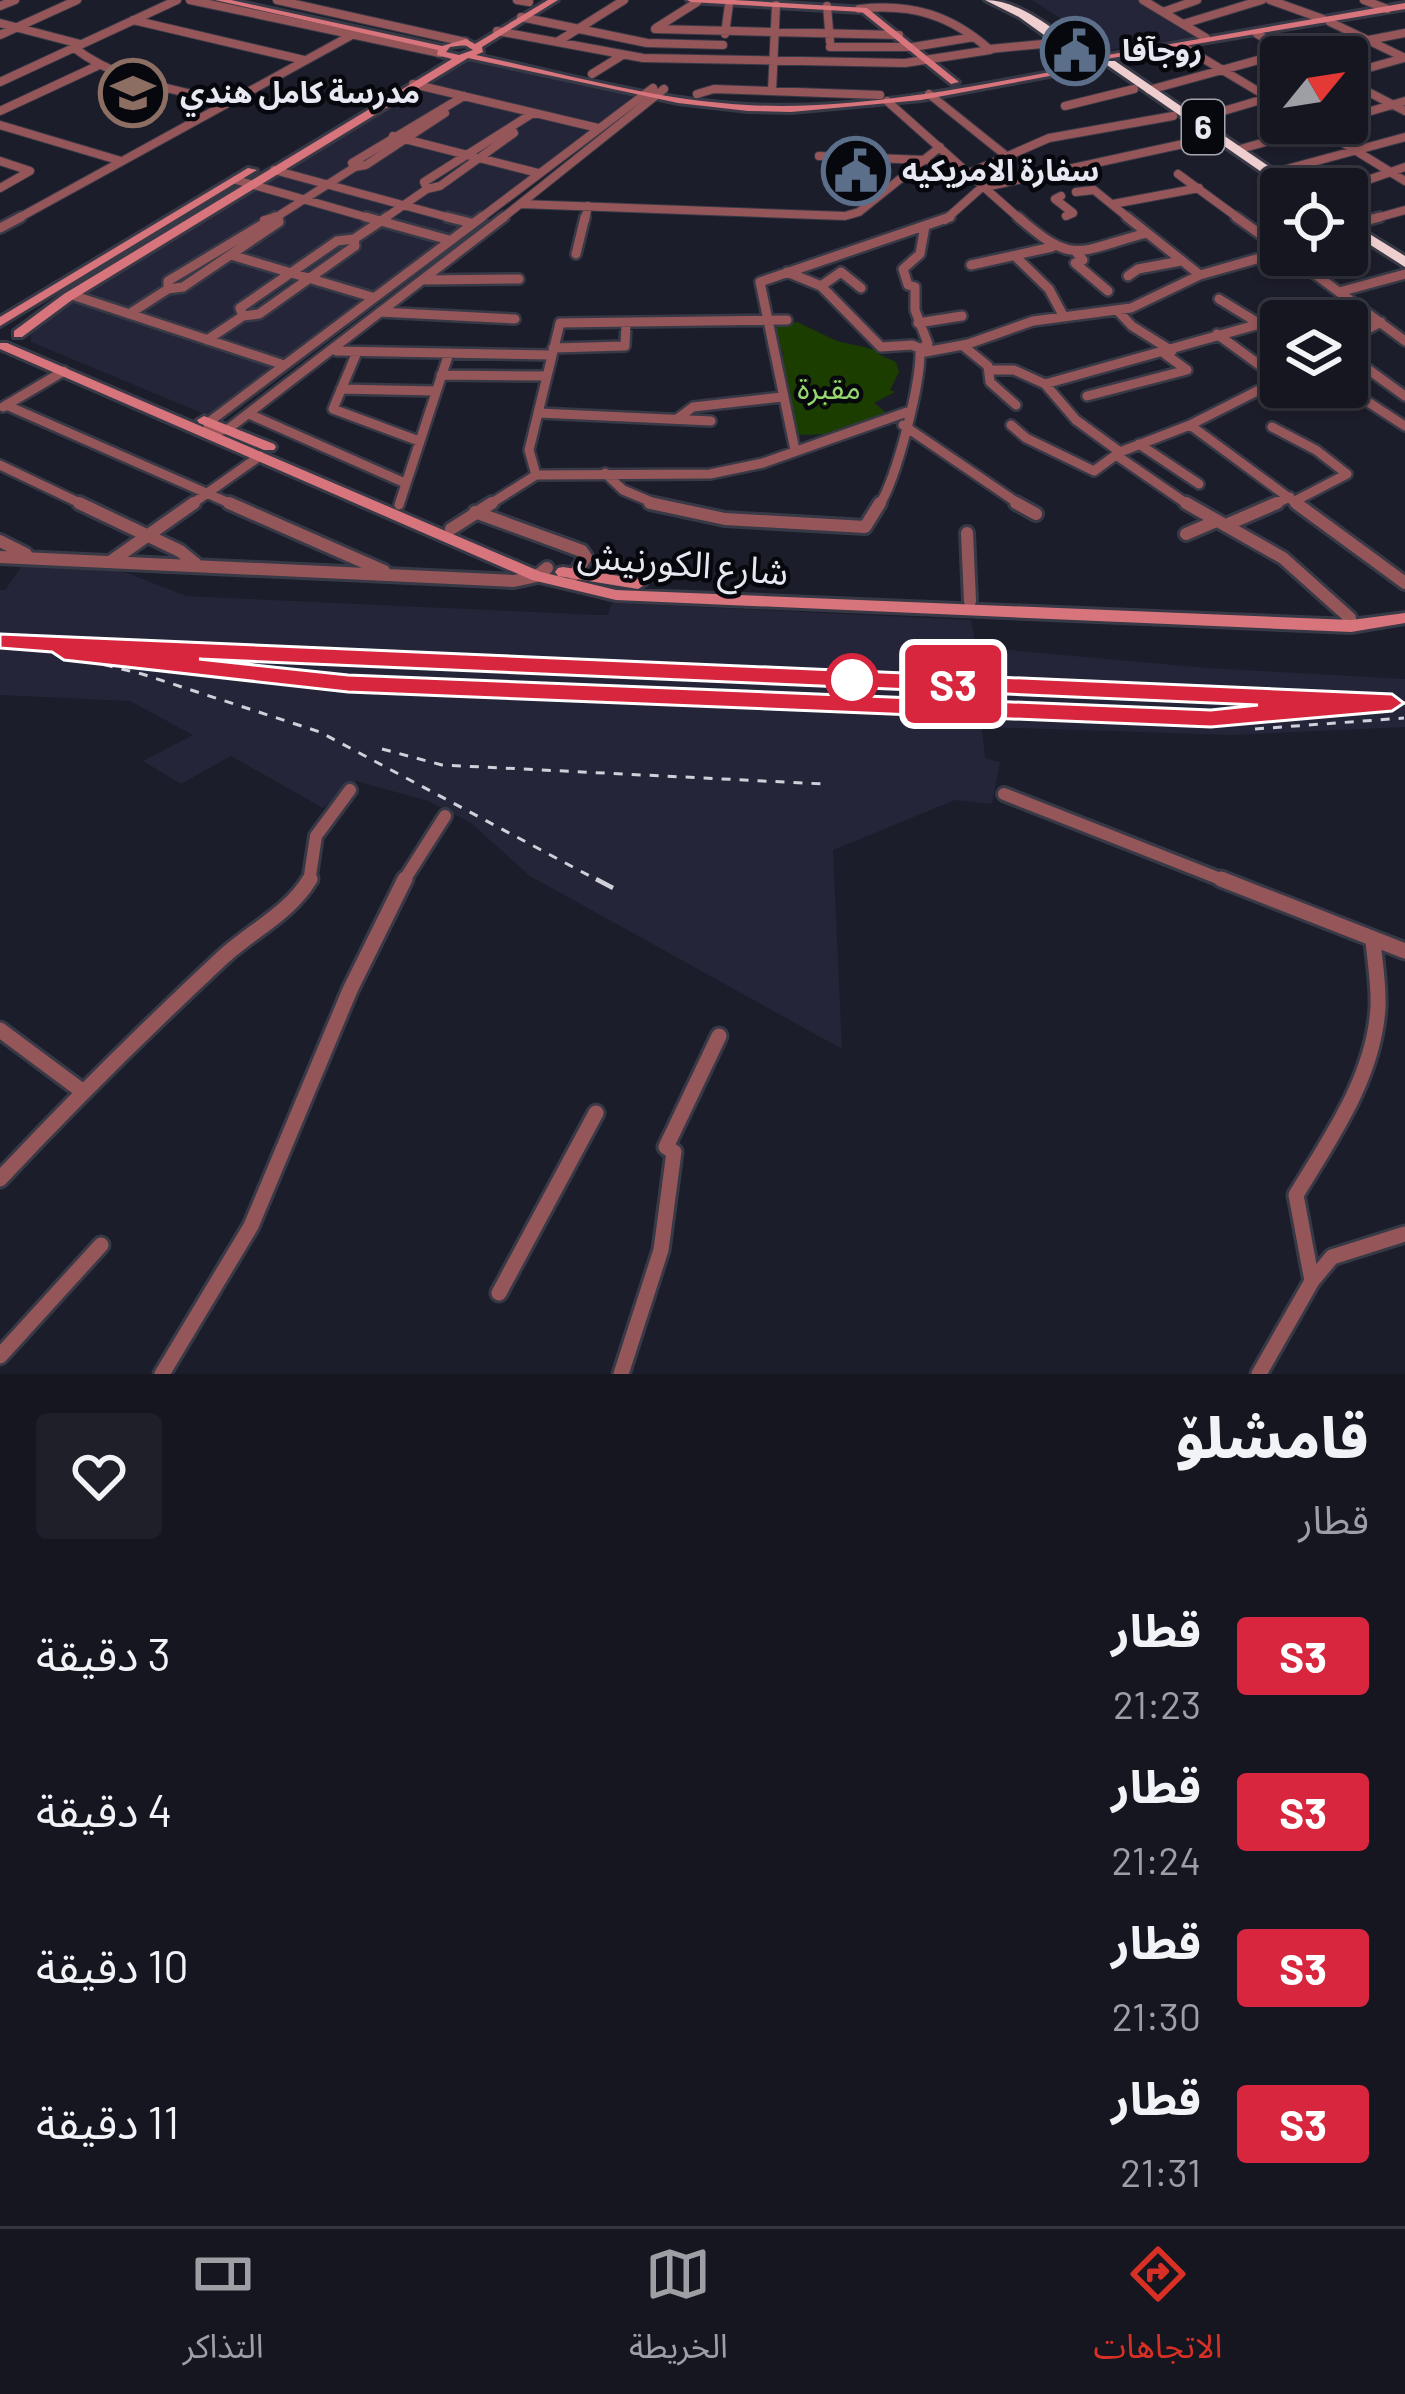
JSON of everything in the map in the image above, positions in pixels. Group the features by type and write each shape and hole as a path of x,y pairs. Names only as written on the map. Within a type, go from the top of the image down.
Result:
{"highway":[{"name":"6","path":"990,0 1014,9 1097,61"},
{"name":"6","path":"1013,0 1097,61 1264,168"},
{"name":"6","path":"1141,90 1260,175"},
{"path":"1368,237 1397,250 1405,263"},
{"path":"1368,244 1405,273"}],"main road":[{"path":"219,0 444,50 592,74 655,92 789,100 929,94 1206,38 1405,8"},
{"path":"245,0 444,50"},
{"path":"9,341 72,295 554,0"},
{"path":"0,322 526,1"},
{"path":"694,1 859,9 899,35 954,82"},
{"path":"465,42 472,52 655,92 747,108 812,109 1405,8"},
{"path":"0,322 14,326 9,341"},
{"name":"شارع الكورنيش","path":"9,341 64,371 208,428 228,429 542,572 620,583 1350,618 1405,607"},
{"name":"شارع الكورنيش","path":"9,341 208,428 260,456 542,572 616,595 1351,626 1405,619"}],"street":[{"path":"0,7 15,0"},
{"path":"0,35 77,0"},
{"path":"0,82 177,0"},
{"path":"190,0 350,36 444,50"},
{"path":"282,0 465,42"},
{"path":"556,42 624,0"},
{"path":"859,9 902,0 925,4 990,49"},
{"path":"1143,0 1206,38"},
{"path":"1163,12 1197,0"},
{"path":"1183,24 1266,0 1358,36"},
{"path":"1364,0 1388,9"},
{"path":"592,74 694,1"},
{"path":"721,59 729,4"},
{"path":"772,91 776,5"},
{"path":"827,6 831,62"},
{"path":"521,16 639,42 723,45"},
{"path":"133,20 305,60"},
{"path":"0,23 77,45 97,65 127,78 228,102"},
{"path":"655,29 899,35"},
{"path":"497,32 621,56 773,61 929,61 1064,42"},
{"path":"1257,34 1261,36"},
{"path":"1347,36 1353,34"},
{"path":"1368,40 1405,34"},
{"path":"0,228 350,36"},
{"path":"830,47 913,47 974,37"},
{"path":"1368,40 1405,58"},
{"path":"1184,47 1260,93"},
{"path":"1368,71 1405,58"},
{"path":"1064,106 1260,63"},
{"path":"0,111 97,65"},
{"path":"412,84 598,128"},
{"path":"697,94 714,89 883,98 1052,247"},
{"path":"1368,91 1405,111"},
{"path":"208,428 372,297 598,128 655,92"},
{"path":"228,429 424,280 655,92"},
{"path":"929,94 1004,154"},
{"path":"355,167 352,163 393,136 464,96"},
{"path":"1193,120 1260,101"},
{"path":"1368,112 1405,101"},
{"path":"168,289 168,281 266,218 278,216 355,167 366,165 445,113 442,110"},
{"path":"427,188 424,182 533,113"},
{"path":"971,172 1049,138 1173,116"},
{"path":"0,125 123,161"},
{"path":"243,316 240,308 337,241 354,239 427,188 440,186 514,133 511,128"},
{"path":"393,136 538,173"},
{"path":"1290,168 1405,136"},
{"path":"795,450 777,376 779,352 766,321 760,282 953,216 977,190 1207,139"},
{"path":"1237,150 1260,143"},
{"path":"1345,144 1405,181"},
{"path":"503,201 845,216 859,212 940,147"},
{"path":"819,156 926,160"},
{"path":"0,161 30,171 0,188"},
{"path":"1368,179 1405,167"},
{"path":"274,170 471,224"},
{"path":"1178,173 1260,234"},
{"path":"1055,174 1078,191 1091,188 1200,275"},
{"path":"236,180 449,240"},
{"path":"1113,204 1199,188"},
{"path":"1061,196 1055,199 1073,213 1066,216"},
{"path":"576,254 588,206"},
{"path":"1368,223 1405,210"},
{"path":"129,314 231,255 279,222 278,216"},
{"path":"605,472 610,481 636,494 704,517 865,527 892,485 905,419 920,389 920,353 928,344 913,315 915,286 908,285 904,269 920,254 925,226"},
{"path":"971,265 1052,247 1076,252 1147,233"},
{"path":"207,340 243,316 259,314 355,246 354,239"},
{"path":"1076,252 1083,260 1075,263 1108,291"},
{"path":"231,255 372,297"},
{"path":"1016,257 1055,297 1064,317"},
{"path":"787,272 821,286 881,347 925,350 962,345 1033,321 1131,308 1200,275 1260,259"},
{"path":"1128,276 1138,269 1181,261"},
{"path":"821,286 841,272 861,288"},
{"path":"1331,300 1405,273"},
{"path":"1317,276 1405,341"},
{"path":"424,280 465,283 520,278"},
{"path":"72,295 284,365"},
{"path":"1219,299 1260,321"},
{"path":"1087,397 1187,370 1117,310"},
{"path":"380,312 515,319"},
{"path":"918,323 962,316"},
{"path":"536,475 529,450 560,323 787,320"},
{"path":"1368,329 1381,322"},
{"path":"1045,384 1260,323"},
{"path":"334,351 449,353 625,346 626,324"},
{"path":"1217,334 1260,365"},
{"path":"962,345 991,370 1014,370 1045,384 1076,420 1118,453 1221,523 1283,558 1350,618"},
{"path":"357,352 333,409 419,441"},
{"path":"398,505 449,353"},
{"path":"1368,369 1405,396"},
{"path":"991,370 991,382 1016,405"},
{"path":"3,407 64,371"},
{"path":"441,375 547,376"},
{"path":"341,389 435,391"},
{"path":"1011,424 1026,438 1094,471 1118,453 1190,425 1260,389"},
{"path":"676,419 693,406 782,397"},
{"path":"1368,402 1405,426"},
{"path":"3,407 392,574"},
{"path":"539,413 711,421"},
{"path":"249,414 405,483"},
{"path":"452,529 536,475 605,472 670,478 710,474 905,419"},
{"path":"905,419 985,485 1036,514"},
{"path":"1190,425 1405,583"},
{"path":"1186,534 1293,499 1347,474 1272,427"},
{"path":"1139,444 1199,484"},
{"path":"110,562 260,456"},
{"path":"0,465 147,535 196,564"},
{"path":"476,512 583,551 586,557 574,575"},
{"path":"967,533 970,601"},
{"path":"0,541 34,558"},
{"path":"0,557 514,581 542,572"},
{"path":"0,1179 82,1091 240,941 293,903 310,881 316,836 350,790"},
{"path":"1004,794 1405,951"},
{"path":"162,1374 208,1306 274,1177 368,938 406,869 445,816"},
{"path":"1312,1280 1296,1195 1344,1111 1367,1056 1378,1010 1372,941"},
{"path":"0,1030 82,1091"},
{"path":"621,1374 661,1250 674,1152 666,1148 719,1036"},
{"path":"499,1293 596,1113"},
{"path":"1258,1374 1312,1280 1332,1257 1405,1234"},
{"path":"0,1356 100,1245"}],"shaded area":[{"path":"1032,0 1138,0 1198,36 1110,50"},
{"path":"466,59 636,95 209,416 31,342 31,331 62,306"},
{"path":"23,565 117,569 186,596 598,615 608,615 612,603 971,620 976,647 1207,668 1405,679 1405,727 1232,735 982,727 985,758 1000,762 992,804 955,800 833,850 842,1049 530,876 471,823 428,801 356,781 323,808 231,756 181,784 143,761 193,735 130,701 0,695 0,590 5,590"}],"green space":[{"name":"مقبرة","path":"797,322 837,341 881,351 878,354 896,362 899,372 890,390 895,392 874,403 888,414 838,434 797,435 780,380 783,353 772,325"}],"railway":[{"path":"0,642 1405,703"},
{"path":"69,656 142,674 320,732 601,882"},
{"path":"151,663 348,683 1211,719 1277,711"},
{"path":"1255,729 1404,718"},
{"path":"382,749 442,765 824,784"},
{"path":"596,879 613,888"}],"train":[{"name":"S3","path":"0,642 1392,703 1211,718 348,683 266,678 64,652"}],"place":[{"name":"روجآفا","path":"1075,51"},
{"name":"مدرسة كامل هندي","path":"133,93"},
{"name":"سفارة الامريكيه","path":"856,171"}]}
